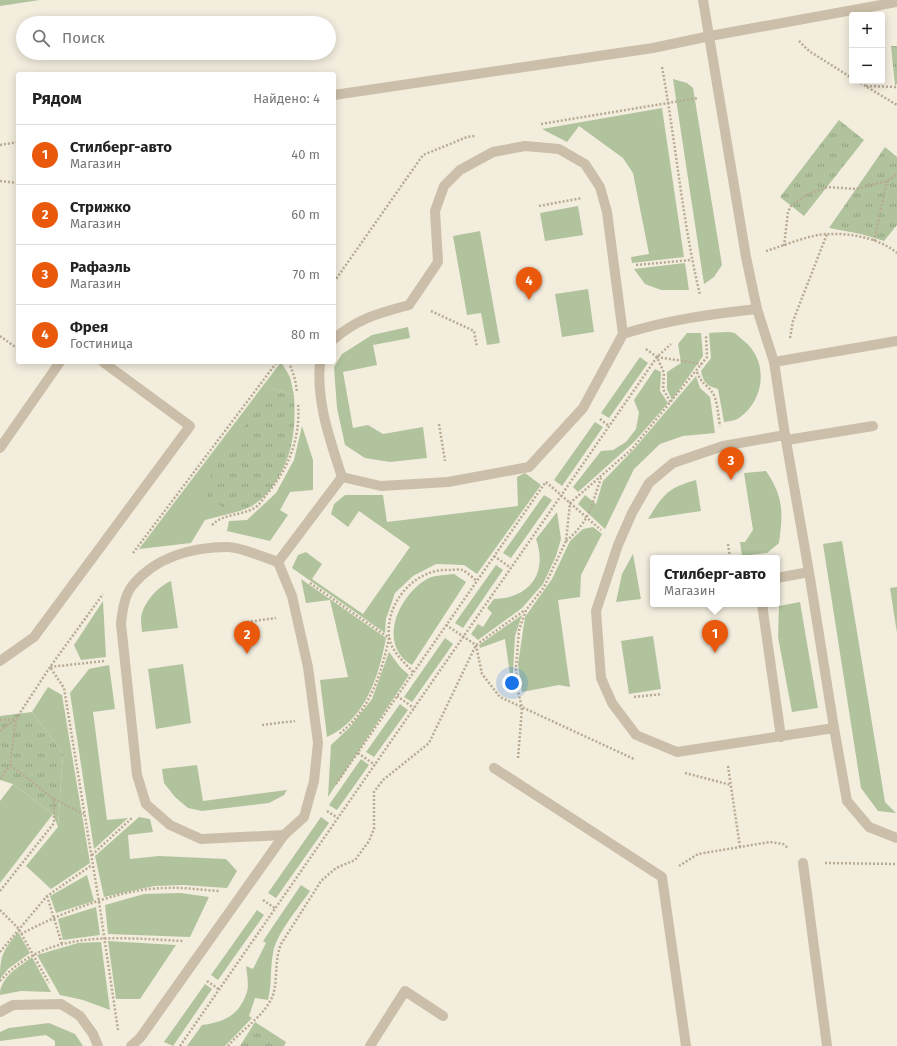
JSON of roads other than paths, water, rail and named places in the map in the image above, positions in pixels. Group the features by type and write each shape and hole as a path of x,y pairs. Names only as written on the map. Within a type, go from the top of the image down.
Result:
{"lane":[{"path":"703,0 746,257 757,309 774,362 847,800 869,827 897,838"},
{"path":"336,95 658,47 897,2"},
{"path":"336,337 347,328 369,316 410,305 438,262 435,211 444,186 460,170 493,152 525,146 559,149 585,164 600,187 607,212 623,334 583,408 529,467 448,482 381,486 342,478"},
{"path":"623,334 654,324 704,314 757,309"},
{"path":"774,362 897,341"},
{"path":"0,448 59,364"},
{"path":"2,656 34,637 190,426 106,364"},
{"path":"320,364 318,379 320,399 326,428 342,478"},
{"path":"834,728 677,752 636,735 612,703 601,678 596,612 618,545 632,513 649,483 673,462 723,446 873,426"},
{"path":"278,562 342,478"},
{"path":"278,562 230,547 183,552 158,562 132,587 123,608 121,624 137,775 146,804 170,825 201,839 284,836"},
{"path":"131,1046 140,1038 284,836 304,817 314,781 318,743 308,667 292,596 278,562"},
{"path":"780,577 809,572"},
{"path":"762,607 781,737"},
{"path":"494,768 662,877 686,1046"},
{"path":"803,863 828,1046"},
{"path":"370,1046 405,991 443,1016"},
{"path":"0,1012 13,1005 61,1004 80,1016 93,1034 98,1046"}],"place":[{"name":"Фрея","path":"529,300"},
{"name":"Рафаэль","path":"731,480"},
{"name":"Стилберг-авто","path":"715,653"},
{"name":"Стрижко","path":"247,654"}]}
